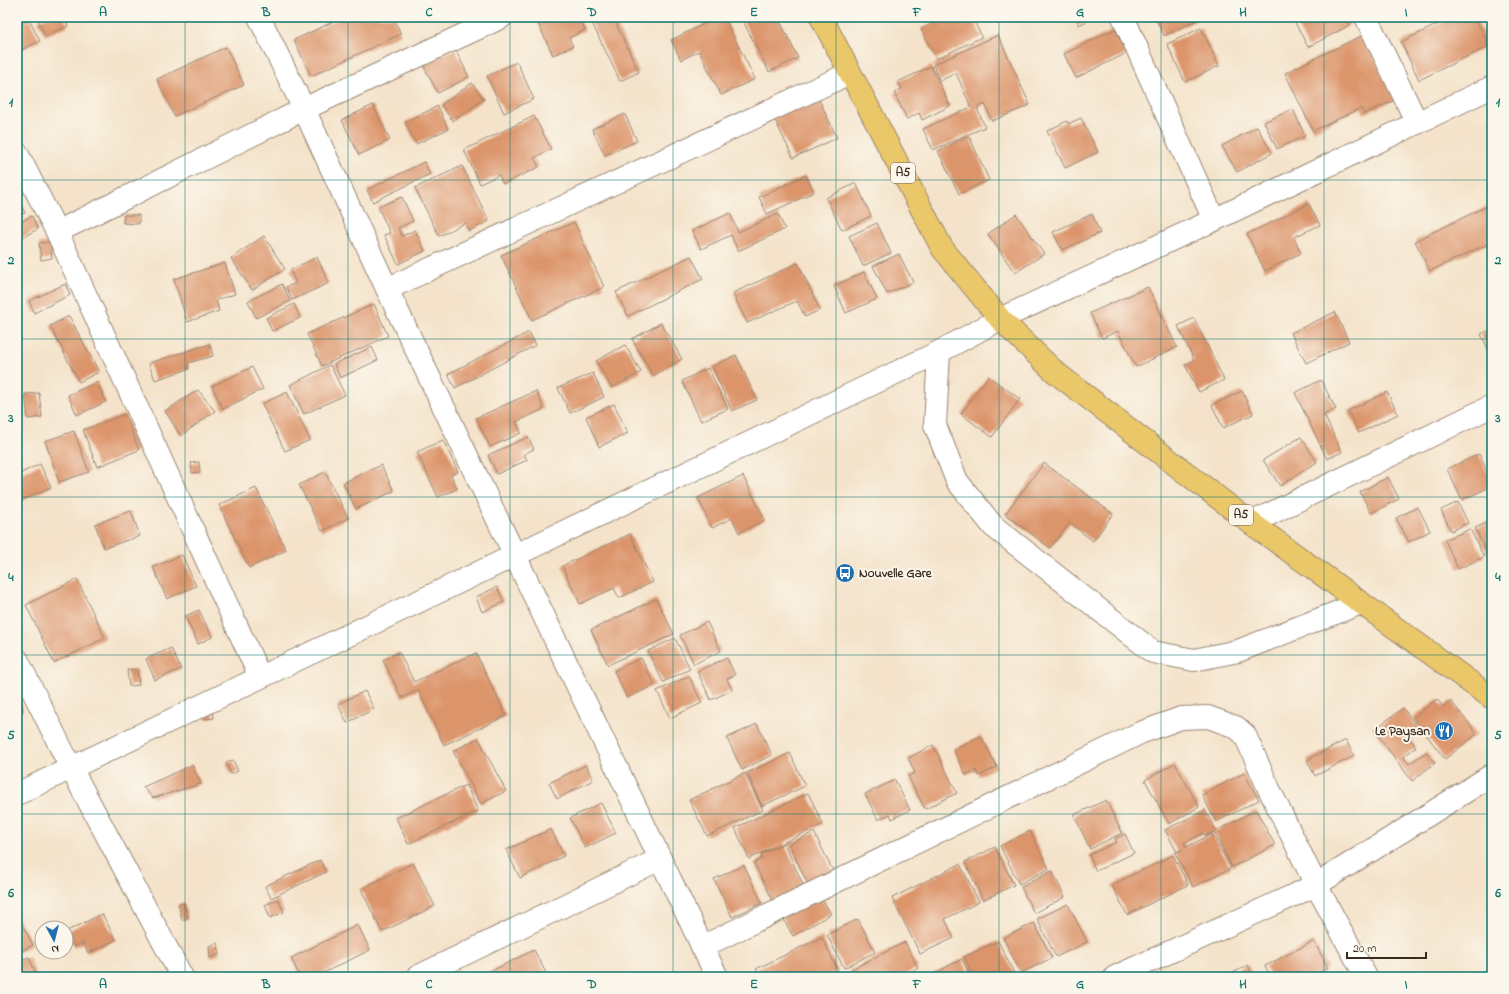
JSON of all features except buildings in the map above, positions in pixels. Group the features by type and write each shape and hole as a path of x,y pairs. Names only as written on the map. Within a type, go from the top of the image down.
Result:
{"main road":[{"name":"A5","path":"821,17 942,248 1000,319 1055,372 1251,523 1492,698"}],"street":[{"path":"259,17 304,109 387,289 717,977"},
{"path":"57,232 304,109 502,17"},
{"path":"1123,17 1214,220"},
{"path":"1366,17 1417,123"},
{"path":"387,289 850,73"},
{"path":"17,794 939,352 1000,319 1214,220 1492,87"},
{"path":"17,153 57,232 260,677"},
{"path":"939,352 935,426 956,481 993,526 1153,652 1194,660 1238,651 1360,603"},
{"path":"1251,523 1492,406"},
{"path":"17,659 71,768 182,977"},
{"path":"702,947 1140,733 1181,718 1208,717 1236,726 1245,735 1269,789 1316,885 1366,977"},
{"path":"1115,977 1316,885 1492,775"},
{"path":"417,977 660,860"}],"place":[{"name":"Nouvelle Gare","path":"845,573"},
{"name":"Le Paysan","path":"1444,731"}]}
